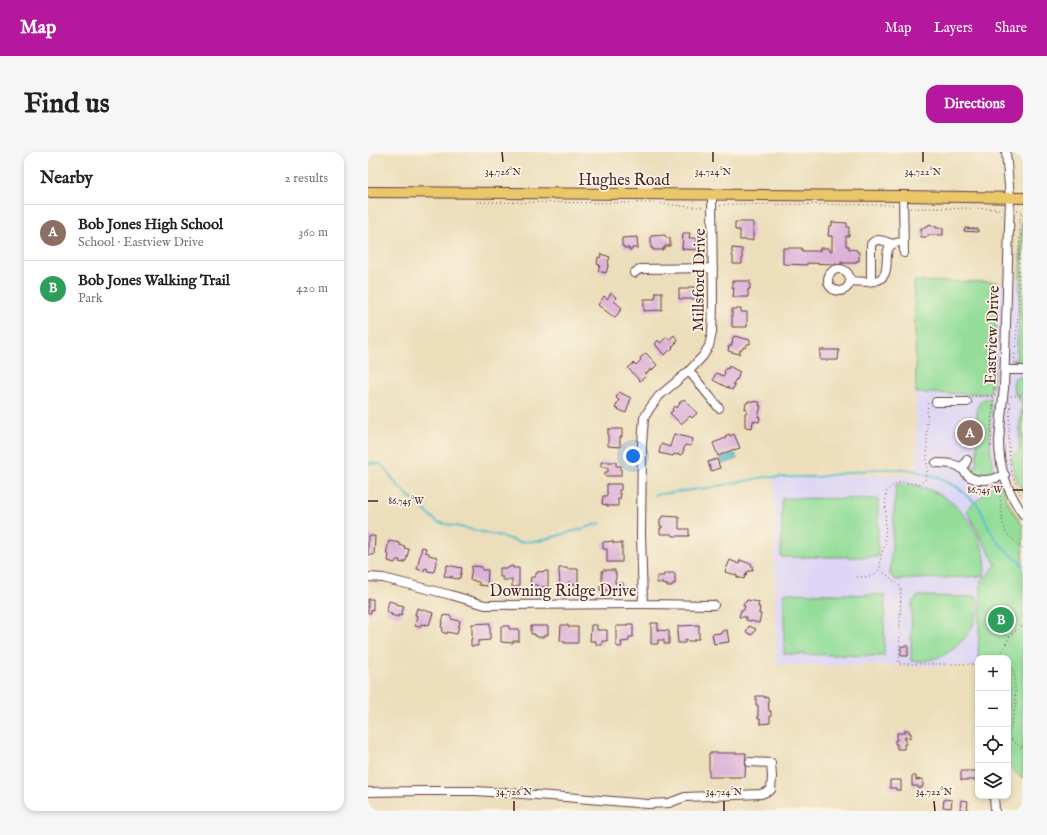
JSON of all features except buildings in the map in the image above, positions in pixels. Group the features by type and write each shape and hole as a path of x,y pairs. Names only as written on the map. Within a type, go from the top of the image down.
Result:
{"main road":[{"name":"Hughes Road","path":"368,192 1023,198"}],"street":[{"name":"Eastview Drive","path":"1006,152 1010,197 1004,388 1006,407 1000,441 1001,457 1010,492 1016,505 1023,514"},
{"name":"Millsford Drive","path":"643,604 642,451 644,418 659,396 689,371 709,346 712,333 713,305 712,194"},
{"path":"903,196 904,253"},
{"path":"871,281 870,244 875,240 881,240 892,244"},
{"path":"850,281 876,281 880,279 887,270 888,249 896,242 903,242"},
{"path":"634,273 640,269 713,268"},
{"path":"1005,370 1023,370"},
{"path":"689,371 719,408"},
{"path":"934,400 969,399"},
{"path":"960,467 965,464 967,460"},
{"path":"936,463 950,463 960,467 963,472 971,477 980,480 992,479 1005,475"},
{"name":"Downing Ridge Drive","path":"368,578 383,578 485,605 714,605"},
{"path":"368,792 476,791 648,804 669,803 686,797 761,794 771,790 771,763 750,762"},
{"path":"994,799 995,811"}],"path":[{"path":"473,202 653,203 706,207"},
{"path":"719,206 726,204 896,205 908,208 994,209"},
{"path":"1014,370 1018,316 1020,220 1023,212"},
{"path":"993,406 997,359"},
{"path":"969,399 1000,396"},
{"path":"1008,396 1023,396"},
{"path":"857,577 872,577 880,569 880,556 886,545 886,492 897,482 920,484 925,480 927,472 927,408 928,402 934,400"},
{"path":"1006,407 1010,457 1014,476 1023,500"},
{"path":"880,569 900,586 899,664 975,664"},
{"path":"1000,655 1010,636 1023,625"},
{"path":"1010,727 1016,705 1014,670 1011,668"},
{"path":"1011,739 1023,749"}],"shaded area":[{"path":"1023,217 1023,485 1018,473 997,482 966,510 996,565 981,582 978,655 975,655 975,666 776,665 774,477 917,475 914,281 1018,283 1021,224"}],"green space":[{"path":"1023,217 1023,366 1018,366 1012,359 1016,361 1019,315 1021,224"},
{"path":"914,281 998,282 993,387 991,387 990,394 916,393"},
{"path":"1016,377 1023,377 1023,395 1015,395 1017,393 1016,392 1014,394 1014,379"},
{"path":"991,398 990,440 994,474 982,477 974,475 965,467 975,466 977,463 977,408 982,400"},
{"path":"1016,398 1023,398 1023,493 1015,475 1012,461 1012,456 1019,451 1022,408 1022,404"},
{"path":"997,482 1000,482 1009,505 1023,526 1023,779 1011,768 1011,655 978,655 981,582 996,565 966,510"},
{"path":"896,484 921,487 932,491 943,496 962,512 976,532 981,543 985,559 984,576 895,580 890,575"},
{"path":"782,498 878,499 878,557 781,557"},
{"path":"784,593 885,595 884,656 784,654"},
{"path":"918,596 977,597 976,616 974,623 966,636 950,652 930,660 911,661 912,603"}],"water":[{"path":"735,453 737,459 723,464 720,458"}],"waterway":[{"path":"368,463 381,464 398,486 437,522 501,536 518,542 539,541 601,523"},
{"path":"655,495 713,487 765,477 817,477 876,469 908,469 937,477 957,487 978,505 992,534 1001,546 1023,565"}],"place":[{"name":"Bob Jones High School","path":"970,433"},
{"name":"Bob Jones Walking Trail","path":"1001,620"}]}
